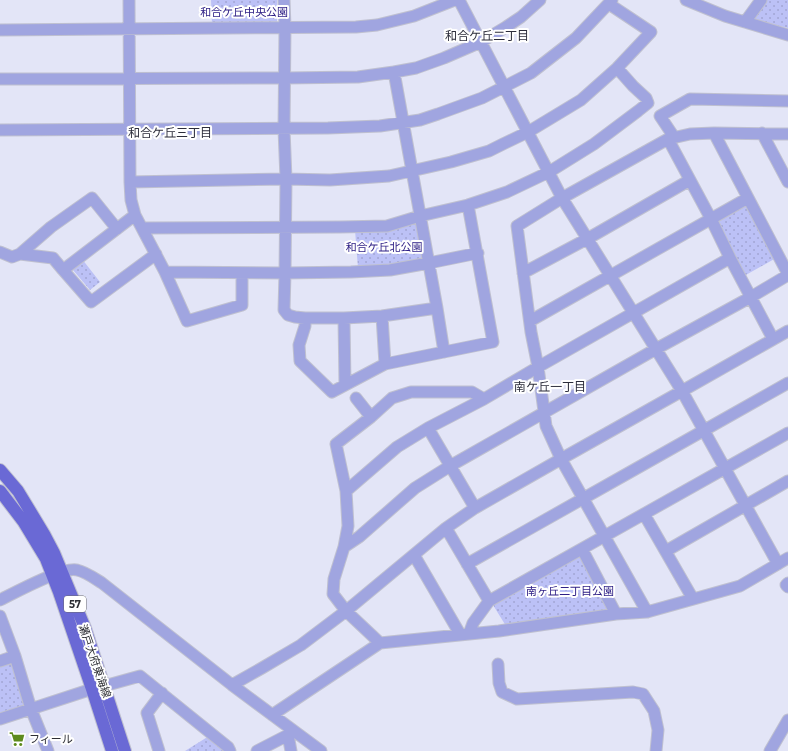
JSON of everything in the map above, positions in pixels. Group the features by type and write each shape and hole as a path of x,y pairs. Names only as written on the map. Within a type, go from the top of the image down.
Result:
{"main road":[{"name":"瀬戸大府東海線","path":"0,470 18,491 54,553 58,574 59,592 112,751"},
{"name":"瀬戸大府東海線","path":"0,491 23,521 46,559 58,574 85,628 125,751"}],"street":[{"path":"129,0 130,182 131,200 136,215 165,272 187,321 242,305 242,273"},
{"path":"284,0 284,129 286,179 284,310 288,315 294,317 344,318 382,316 437,308"},
{"path":"0,30 341,27 377,25 414,16 455,0"},
{"path":"272,715 380,643 499,631 616,614 647,612 740,586 783,561 745,505 682,391 562,198 459,0"},
{"path":"0,79 358,77 394,72 416,68 481,42 521,17 540,0"},
{"path":"686,0 706,4 725,16 788,35"},
{"path":"745,22 761,0"},
{"path":"0,130 328,128 380,126 420,120 482,98 531,73 576,38 611,2 651,32 617,68 581,100 528,132 489,151 451,162 389,176 330,180 286,179 130,182"},
{"path":"143,228 387,226 420,216 468,205 506,192 549,172 594,144 648,102 646,98 617,68"},
{"path":"394,72 444,352"},
{"path":"773,339 690,180 660,116 690,99 788,101"},
{"path":"344,547 359,537 415,488 450,466 788,275 714,133"},
{"path":"647,612 561,459 546,426 517,226 562,198 671,138 690,134 714,133 788,134"},
{"path":"762,133 788,182"},
{"path":"523,273 587,239 690,180"},
{"path":"0,252 12,257 20,254 51,227 92,198 117,229"},
{"path":"530,320 748,198"},
{"path":"305,318 306,326 299,345 300,361 332,392 385,364 493,342 478,253 468,205"},
{"path":"63,270 136,215"},
{"path":"165,272 285,273 390,270 478,253"},
{"path":"20,254 53,258 91,302 156,254"},
{"path":"346,491 398,447 428,428 484,399 730,258"},
{"path":"382,316 385,364"},
{"path":"344,318 345,385"},
{"path":"232,685 301,645 346,611 446,528 474,508 788,331"},
{"path":"467,564 788,383"},
{"path":"380,643 346,611 333,594 334,579 344,547 348,526 346,491 336,444 371,417 392,398 411,392 472,392 484,399"},
{"path":"356,398 371,417"},
{"path":"428,428 474,508"},
{"path":"464,634 489,601 788,433"},
{"path":"666,551 788,481"},
{"path":"644,514 693,599"},
{"path":"446,528 489,601"},
{"path":"582,549 616,614"},
{"path":"414,555 464,634"},
{"path":"0,600 41,579 76,569 102,583 272,715 291,733 321,751"},
{"path":"788,583 786,585 788,587"},
{"path":"0,616 15,656 31,709 48,751"},
{"path":"0,661 15,656"},
{"path":"498,664 499,683 502,692 517,698 633,692 643,694 654,712 658,730 656,751"},
{"path":"104,686 140,676 228,747 230,751"},
{"path":"0,719 92,689"},
{"path":"159,751 147,713 162,693"},
{"path":"770,751 788,720"},
{"path":"257,751 291,733"},
{"path":"291,733 291,751"}],"green space":[{"name":"和合ケ丘中央公園","path":"211,0 277,0 277,23 212,24"},
{"path":"767,0 788,0 788,28 754,20 753,17"},
{"path":"748,203 776,258 744,276 715,221"},
{"name":"和合ケ丘北公園","path":"416,223 423,259 391,266 358,268 355,230"},
{"path":"82,259 100,282 90,290 72,267"},
{"name":"南ヶ丘二丁目公園","path":"581,555 612,611 506,626 493,605"},
{"path":"10,663 13,664 25,706 0,715 0,666"},
{"path":"209,736 226,751 185,751"}],"place":[{"name":"フィール","path":"17,739"}],"district":[{"name":"和合ケ丘二丁目","path":"487,36"},
{"name":"和合ケ丘三丁目","path":"170,133"},
{"name":"南ケ丘一丁目","path":"550,387"}]}
